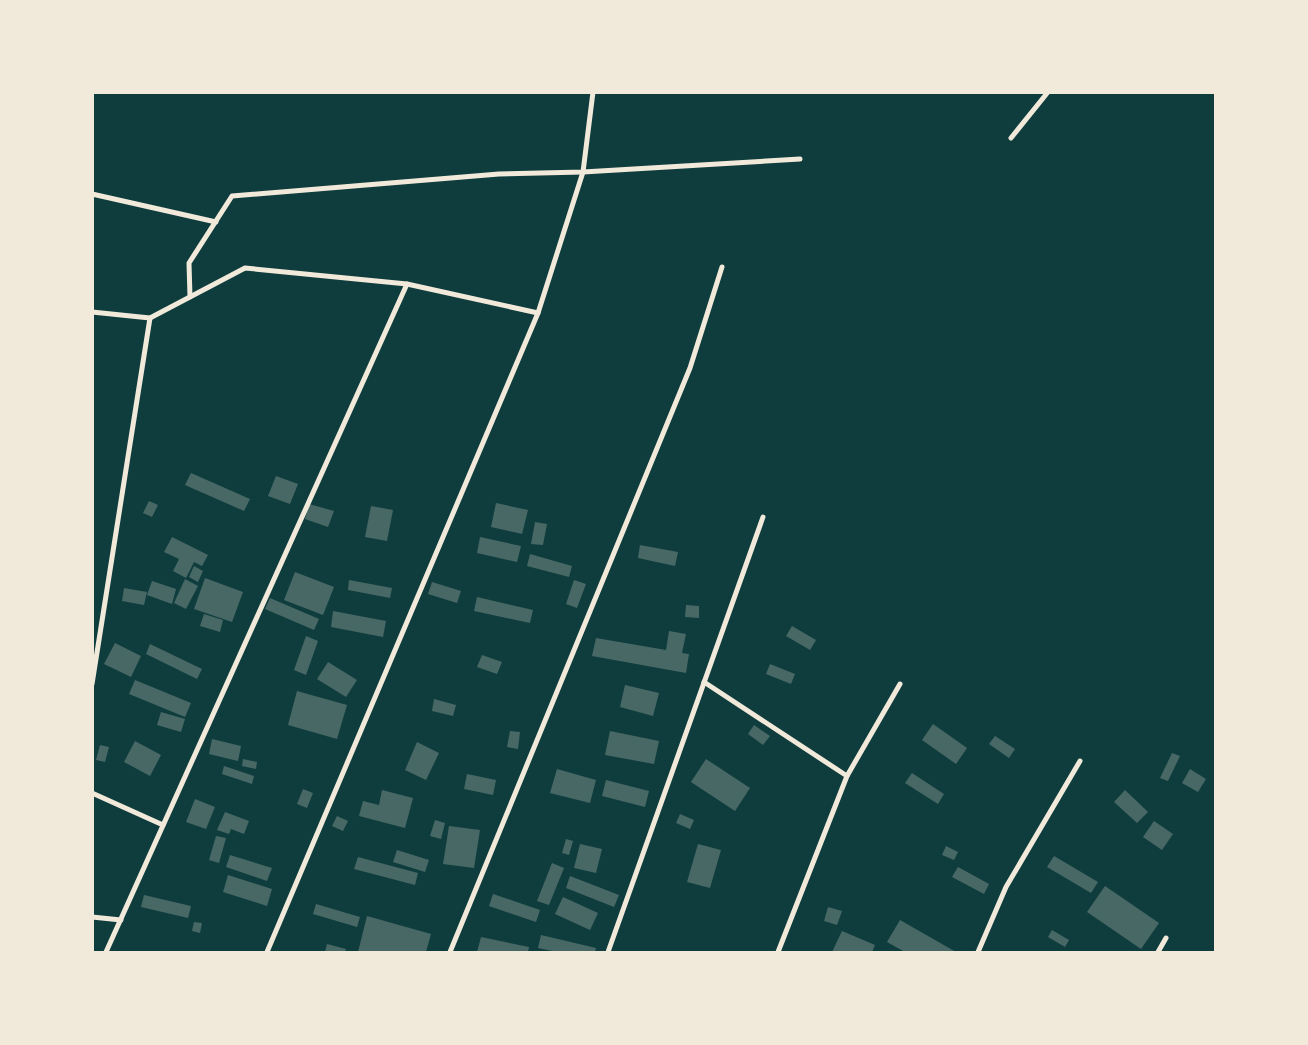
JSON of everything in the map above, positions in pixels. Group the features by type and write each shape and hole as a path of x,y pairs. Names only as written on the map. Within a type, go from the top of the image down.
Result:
{"street":[{"path":"267,952 538,313 583,172 593,92"},
{"path":"1011,138 1048,92"},
{"path":"190,297 189,263 232,196 499,174 583,172 800,158"},
{"path":"92,194 216,222"},
{"path":"450,952 690,368 722,267"},
{"path":"92,312 150,318 245,268 407,284 538,313"},
{"path":"106,952 407,284"},
{"path":"93,683 150,318"},
{"path":"608,952 763,517"},
{"path":"704,682 847,776"},
{"path":"778,952 847,776 900,684"},
{"path":"978,952 1006,886 1080,761"},
{"path":"92,793 163,825"},
{"path":"92,917 121,920"},
{"path":"1158,952 1166,938"}],"building":[{"path":"191,473 250,499 244,511 185,485"},
{"path":"276,476 298,484 290,504 268,496"},
{"path":"149,501 158,505 152,517 143,513"},
{"path":"496,503 528,510 522,534 491,527"},
{"path":"309,504 334,511 328,527 305,519"},
{"path":"371,506 393,510 387,541 365,537"},
{"path":"535,522 547,524 543,545 531,544"},
{"path":"172,537 208,555 202,566 194,562 186,578 173,571 179,559 164,552"},
{"path":"480,537 521,546 517,562 477,553"},
{"path":"640,545 678,552 675,566 638,558"},
{"path":"530,554 572,566 569,577 527,566"},
{"path":"194,566 203,571 198,582 189,577"},
{"path":"295,572 334,587 323,615 284,600"},
{"path":"205,578 243,592 232,622 194,609"},
{"path":"185,579 198,586 186,609 174,603"},
{"path":"349,580 392,588 390,598 348,590"},
{"path":"574,580 586,584 577,608 566,604"},
{"path":"152,581 176,589 172,604 147,595"},
{"path":"432,582 461,591 457,603 428,594"},
{"path":"124,588 147,592 144,605 122,601"},
{"path":"477,597 533,610 530,623 474,611"},
{"path":"270,598 319,619 314,630 265,609"},
{"path":"686,605 699,606 699,618 685,617"},
{"path":"333,611 386,621 383,637 331,627"},
{"path":"204,614 223,620 220,632 200,626"},
{"path":"792,626 816,640 810,650 786,636"},
{"path":"669,631 686,634 682,653 689,654 686,673 592,656 596,638 666,650"},
{"path":"306,636 318,641 306,675 294,670"},
{"path":"115,643 141,656 131,677 104,664"},
{"path":"150,644 202,669 197,679 146,654"},
{"path":"482,655 502,662 497,674 477,667"},
{"path":"328,662 357,680 346,697 317,679"},
{"path":"770,664 795,674 791,684 766,674"},
{"path":"135,680 191,703 185,717 129,694"},
{"path":"625,685 659,693 653,716 620,707"},
{"path":"297,691 347,705 337,739 288,725"},
{"path":"434,699 456,705 453,716 432,711"},
{"path":"161,712 185,719 181,732 157,725"},
{"path":"933,724 967,748 956,764 922,740"},
{"path":"754,725 770,736 763,745 748,734"},
{"path":"510,731 520,732 518,749 507,747"},
{"path":"610,731 659,741 654,764 605,755"},
{"path":"995,736 1015,749 1009,758 989,744"},
{"path":"212,739 241,746 238,761 209,754"},
{"path":"135,741 161,755 150,776 124,762"},
{"path":"417,742 439,753 426,780 405,770"},
{"path":"100,745 109,747 105,762 96,760"},
{"path":"1172,753 1180,756 1168,781 1160,778"},
{"path":"243,759 257,762 256,769 242,766"},
{"path":"706,759 750,788 735,811 691,782"},
{"path":"224,766 254,776 252,784 222,774"},
{"path":"557,769 596,780 590,803 550,793"},
{"path":"1190,769 1206,779 1198,792 1182,783"},
{"path":"912,773 944,794 938,804 905,783"},
{"path":"467,774 496,780 493,795 464,789"},
{"path":"606,780 649,791 645,807 602,796"},
{"path":"303,789 313,793 307,808 297,804"},
{"path":"382,790 413,798 405,828 359,816 363,801 379,805"},
{"path":"1125,790 1148,812 1137,823 1114,802"},
{"path":"195,799 215,807 206,829 186,822"},
{"path":"225,812 249,821 244,834 231,829 229,834 217,830"},
{"path":"680,814 694,820 690,829 676,823"},
{"path":"337,816 348,821 343,831 332,826"},
{"path":"435,820 445,823 441,839 430,836"},
{"path":"1154,821 1173,834 1162,850 1143,837"},
{"path":"449,826 480,830 474,868 443,864"},
{"path":"216,836 226,838 219,863 209,860"},
{"path":"566,839 573,841 569,855 562,853"},
{"path":"580,844 602,849 596,873 574,868"},
{"path":"698,844 721,850 710,888 687,882"},
{"path":"946,846 958,852 954,860 942,855"},
{"path":"397,850 429,860 425,872 393,862"},
{"path":"230,855 272,868 267,881 226,867"},
{"path":"1054,856 1098,882 1091,893 1047,867"},
{"path":"358,857 418,873 415,885 354,869"},
{"path":"552,863 564,868 549,905 537,901"},
{"path":"958,867 989,884 984,894 952,877"},
{"path":"228,875 272,889 267,906 223,892"},
{"path":"570,876 619,895 614,907 566,888"},
{"path":"1105,886 1159,923 1141,949 1087,912"},
{"path":"493,894 540,910 536,922 489,906"},
{"path":"144,895 191,906 188,918 141,907"},
{"path":"563,897 598,913 590,930 555,914"},
{"path":"316,904 360,917 357,927 313,914"},
{"path":"828,907 842,911 837,925 824,921"},
{"path":"367,916 431,934 426,952 358,952"},
{"path":"900,920 956,952 905,952 887,942"},
{"path":"194,922 202,923 200,933 192,931"},
{"path":"1052,930 1069,940 1065,947 1048,937"},
{"path":"842,931 875,945 872,952 832,952"},
{"path":"541,935 596,948 595,952 557,952 538,948"},
{"path":"481,937 529,947 528,952 477,952"},
{"path":"327,944 346,949 345,952 325,952"}]}
